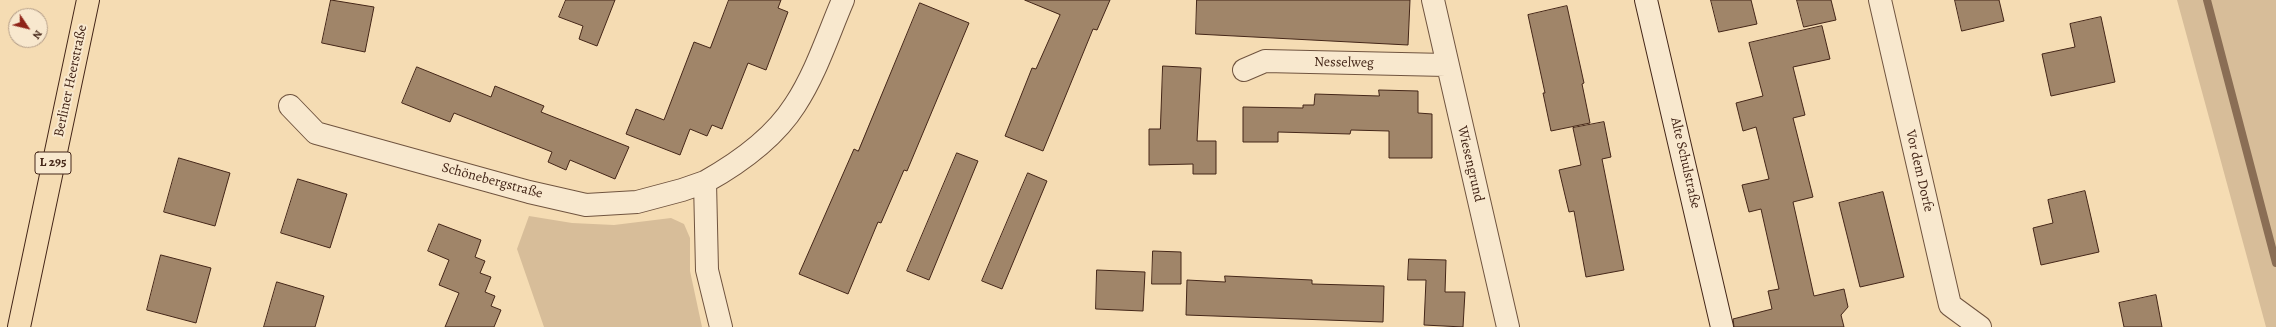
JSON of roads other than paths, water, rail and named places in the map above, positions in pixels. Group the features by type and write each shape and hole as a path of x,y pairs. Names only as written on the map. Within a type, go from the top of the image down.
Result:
{"main road":[{"name":"Berliner Heerstraße","path":"19,327 88,0"}],"street":[{"name":"Schönebergstraße","path":"290,106 316,133 530,192 586,205 637,202 705,182 747,155 772,133 794,107 809,81 843,0"},
{"name":"Wiesengrund","path":"1433,0 1446,65 1508,327"},
{"name":"Alte Schulstraße","path":"1646,0 1722,327"},
{"name":"Vor dem Dorfe","path":"1880,0 1950,305 1980,327"},
{"name":"Nesselweg","path":"1244,70 1265,61 1446,65"},
{"path":"705,182 707,270 721,327"}],"waterway":[{"path":"2207,0 2276,263"}]}
